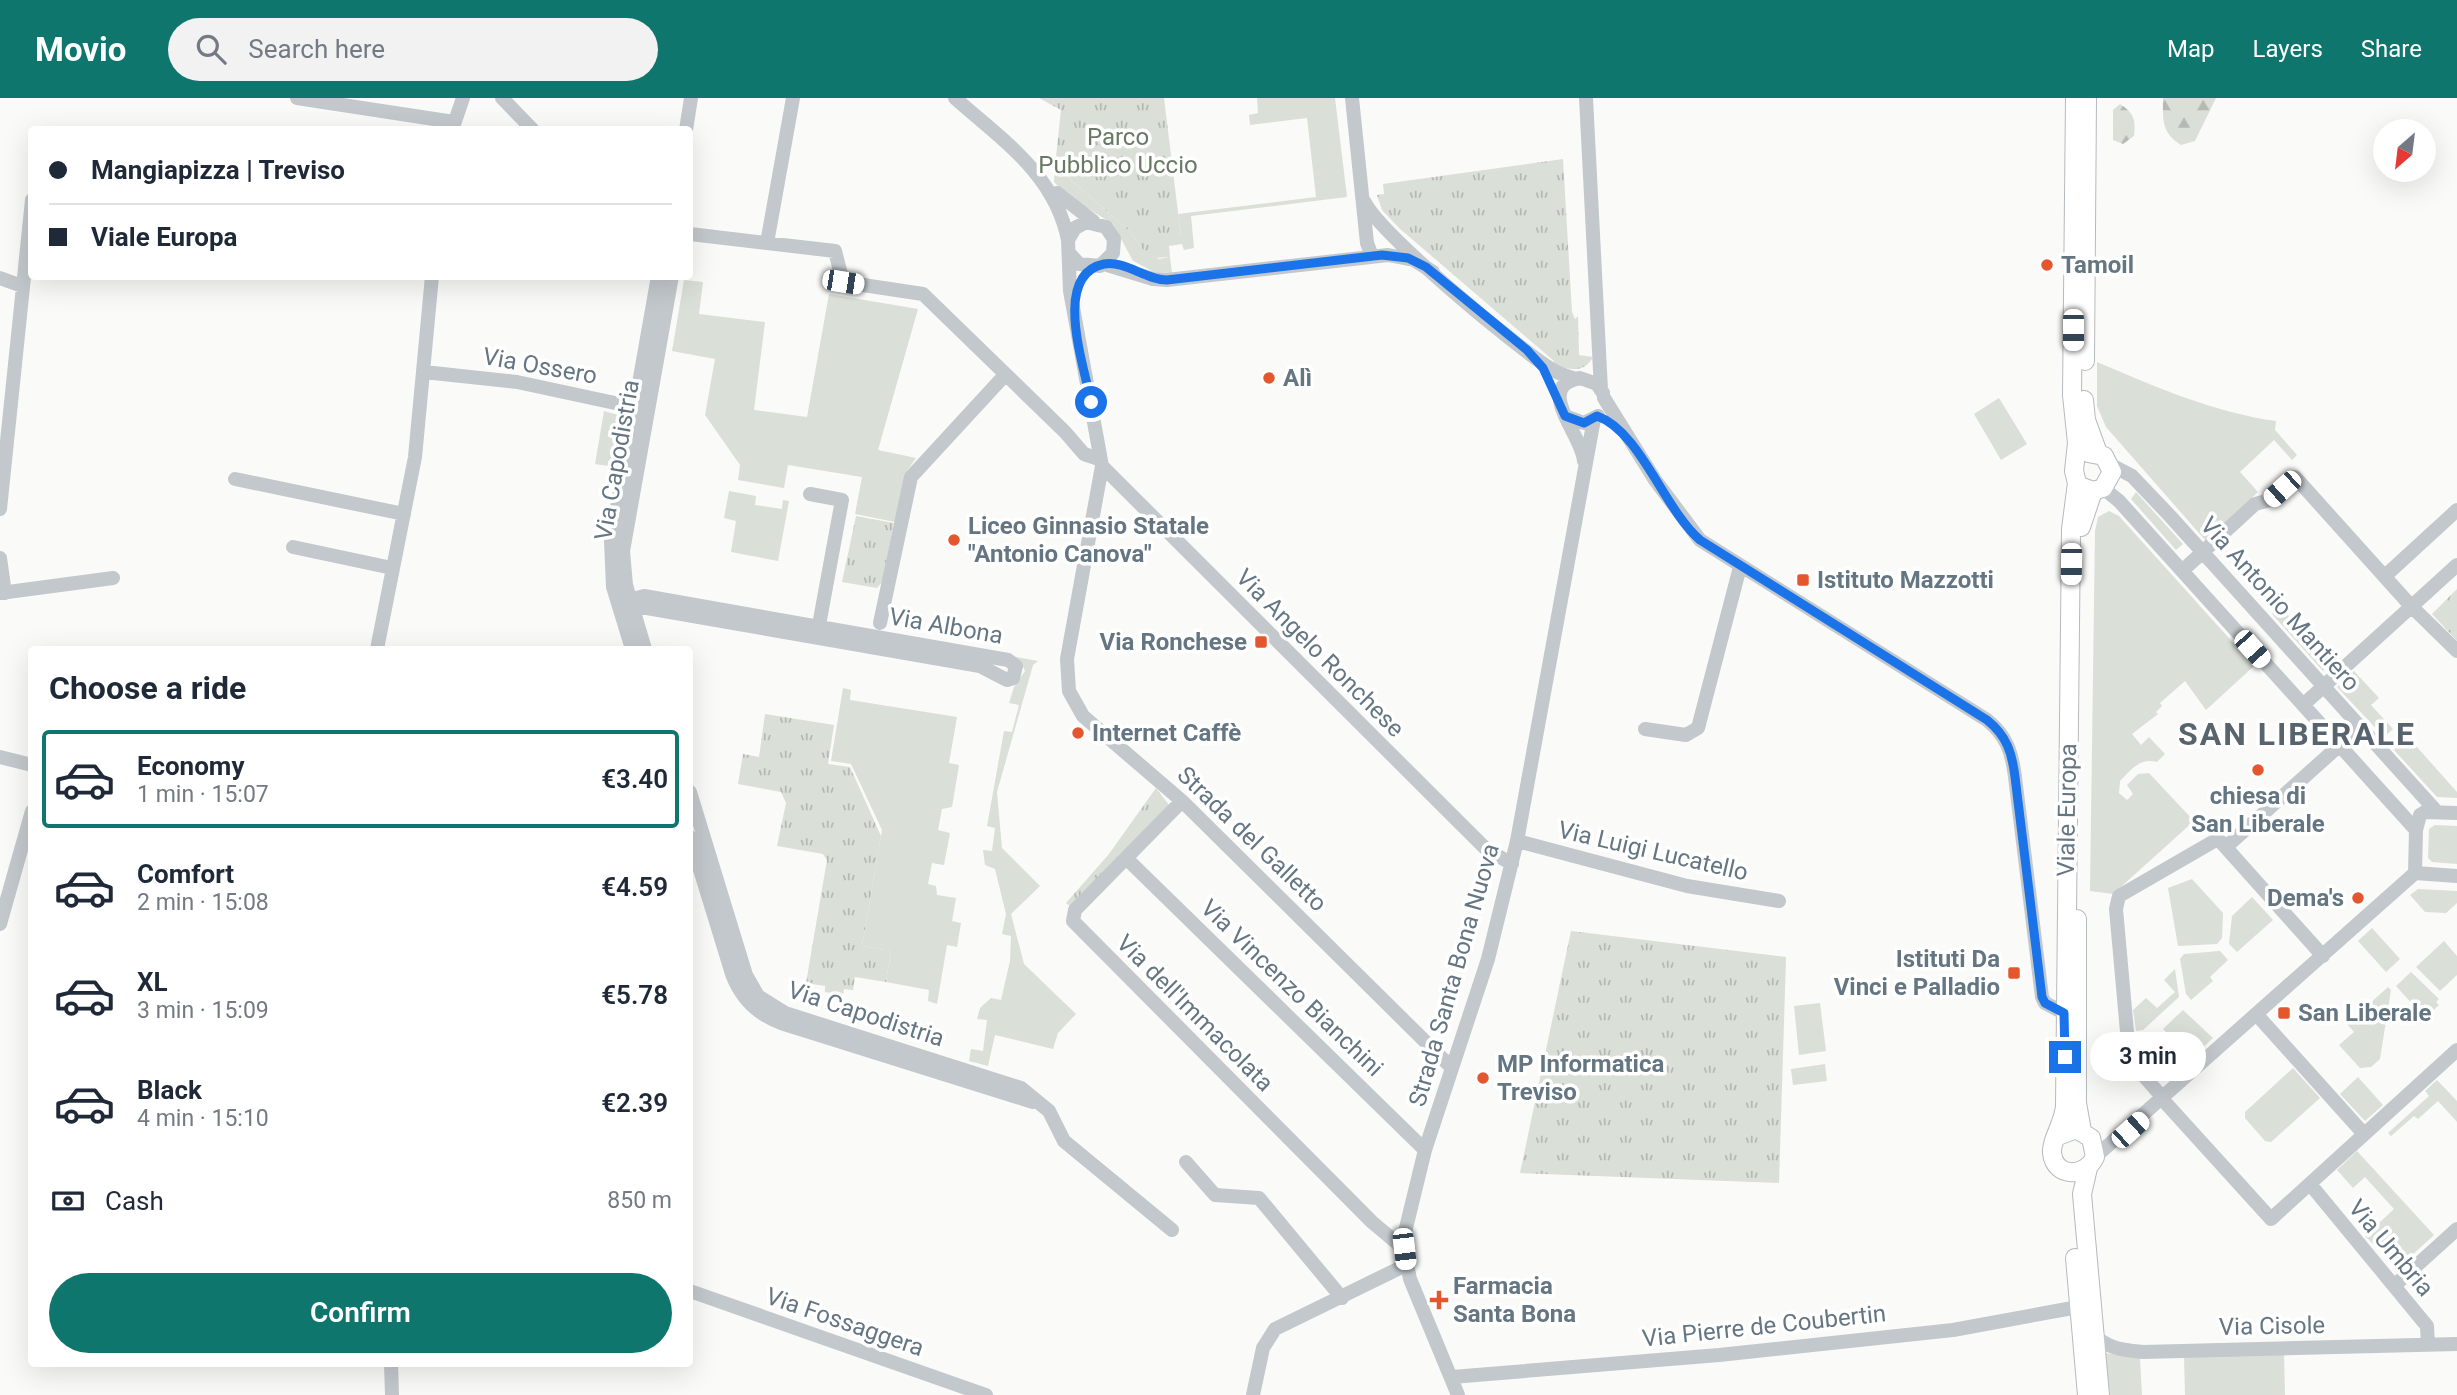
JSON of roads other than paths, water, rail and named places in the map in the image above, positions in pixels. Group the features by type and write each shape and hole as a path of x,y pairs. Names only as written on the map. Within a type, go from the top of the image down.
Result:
{"main road":[{"name":"Viale Europa","path":"2074,98 2072,395 2077,443 2075,464 2091,487 2081,528 2077,1090 2090,1150 2082,1194 2100,1395"},
{"path":"2087,98 2084,404 2105,459"},
{"path":"2075,464 2087,453 2105,459"},
{"name":"Viale Europa","path":"2087,1395 2071,1194 2066,1172 2052,1156 2065,1106 2071,520 2091,487 2111,478 2105,459"},
{"path":"2058,1136 2069,1130 2090,1150 2077,1173 2066,1172"}],"street":[{"path":"297,98 453,126 463,98"},
{"path":"502,98 529,126"},
{"path":"687,126 691,98"},
{"path":"768,243 793,98"},
{"name":"Strada del Galletto","path":"956,98 1019,152 1043,180 1093,221"},
{"path":"1352,98 1365,231 1374,256"},
{"path":"1586,98 1602,394 1596,417"},
{"name":"Strada del Galletto","path":"1043,180 1060,209 1069,246 1073,309 1100,462 1067,659 1069,691 1083,716 1182,801 1452,1068"},
{"path":"1364,201 1379,223 1433,272 1549,368 1591,380 1602,394 1620,428 1691,531 1741,568 1987,720 2001,733 2012,757 2042,997 2045,1003 2064,1013"},
{"path":"1140,274 1127,261 1106,227 1093,221 1080,224 1069,246 1079,264 1100,265 1140,274 1167,280 1374,256 1408,258 1433,272"},
{"path":"1374,256 1383,239 1379,223"},
{"path":"1351,258 1365,231"},
{"path":"0,509 28,234"},
{"path":"693,234 835,251 843,282 922,294 1065,432 1084,454 1100,462"},
{"path":"1073,309 1078,285 1113,253 1114,239"},
{"path":"0,278 22,286"},
{"path":"378,646 415,457 432,280"},
{"name":"Via Capodistria","path":"626,603 625,541 658,280"},
{"name":"Via Capodistria","path":"640,646 626,603 611,573 611,541 671,280"},
{"path":"1562,410 1562,389 1595,365 1599,343"},
{"path":"1527,350 1543,368 1581,445 1585,476"},
{"name":"Via Ossero","path":"424,372 517,382 642,409"},
{"path":"880,623 911,477 1005,375"},
{"path":"1562,410 1577,422 1596,417 1620,428"},
{"name":"Strada Santa Bona Nuova","path":"1458,1395 1415,1294 1406,1265 1404,1249 1409,1209 1425,1150 1488,959 1512,864 1596,417"},
{"path":"1065,432 1079,438 1096,436"},
{"name":"Via Antonio Mantiero","path":"2105,459 2132,476 2437,812"},
{"name":"Via Angelo Ronchese","path":"1100,462 1486,849 1512,864"},
{"path":"2182,571 2255,504 2270,500 2295,478 2411,606 2457,652"},
{"path":"235,479 404,513"},
{"name":"Via Antonio Mantiero","path":"2091,487 2119,501 2416,831"},
{"path":"810,494 842,499 818,632"},
{"path":"2385,576 2457,510"},
{"path":"293,547 392,568"},
{"path":"0,558 2,593 113,578"},
{"path":"2303,705 2457,565"},
{"path":"1645,729 1686,736 1698,728 1741,568"},
{"name":"Via Albona","path":"625,574 657,599"},
{"name":"Via Albona","path":"626,603 657,599 818,632 981,666 1007,680 1013,678 1017,671 1016,666 1008,660 818,632 664,613 626,603"},
{"path":"640,646 650,624 664,613"},
{"path":"2226,847 2360,727"},
{"path":"0,757 28,764"},
{"name":"Via dell'Immacolata","path":"1182,801 1076,910 1073,915 1076,925 1372,1222 1404,1249"},
{"name":"Via Capodistria","path":"693,802 746,975 767,1004 785,1013 1021,1088 1044,1106 1064,1140 1172,1230"},
{"path":"2415,873 2416,831 2420,815 2425,812 2457,813"},
{"path":"0,924 28,825"},
{"path":"2323,956 2226,847 2216,840 2134,885 2117,900 2129,1054 2135,1066 2163,1099 2271,1219 2457,1050"},
{"name":"Via Luigi Lucatello","path":"1517,841 1687,886 1779,901"},
{"name":"Via Capodistria","path":"693,847 732,974 740,991 754,1008 781,1023 1044,1106"},
{"name":"Via Vincenzo Bianchini","path":"1127,859 1425,1150"},
{"path":"2090,1150 2122,1136 2415,873 2457,876"},
{"path":"2257,1015 2364,1134"},
{"path":"1186,1162 1215,1195 1253,1195 1259,1198 1342,1298"},
{"name":"Via Umbria","path":"2310,1184 2427,1326 2428,1344"},
{"path":"2394,1286 2457,1229"},
{"path":"1253,1395 1259,1360 1270,1334 1282,1324 1342,1298 1406,1265"},
{"name":"Via Fossaggera","path":"693,1292 986,1395"},
{"name":"Via Pierre de Coubertin","path":"1452,1377 1719,1355 1940,1331 2078,1307"},
{"name":"Via Cisole","path":"2093,1334 2103,1344 2120,1350 2143,1352 2457,1344"},
{"path":"391,1367 392,1395"}],"place":[{"name":"Tamoil","path":"2047,265"},
{"name":"Alì","path":"1269,378"},
{"name":"Liceo Ginnasio Statale \"Antonio Canova\"","path":"954,540"},
{"name":"Istituto Mazzotti","path":"1803,580"},
{"name":"Via Ronchese","path":"1261,642"},
{"name":"Internet Caffè","path":"1078,733"},
{"name":"chiesa di San Liberale","path":"2258,770"},
{"name":"Dema's","path":"2358,898"},
{"name":"Istituti Da Vinci e Palladio","path":"2014,973"},
{"name":"San Liberale","path":"2284,1013"},
{"name":"MP Informatica Treviso","path":"1483,1078"},
{"name":"Farmacia Santa Bona","path":"1439,1300"}],"district":[{"name":"SAN LIBERALE","path":"2297,734"}],"park label":[{"name":"Parco Pubblico Uccio","path":"1118,151"}]}
